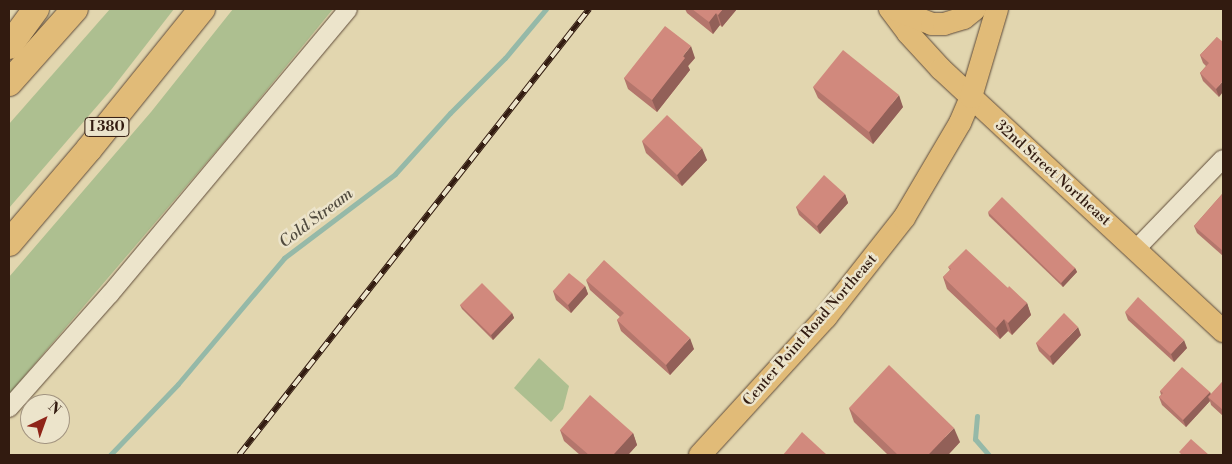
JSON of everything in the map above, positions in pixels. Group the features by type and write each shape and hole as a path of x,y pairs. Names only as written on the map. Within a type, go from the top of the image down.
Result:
{"highway":[{"path":"9,46 36,9"},
{"path":"9,83 75,9"},
{"name":"I 380","path":"9,243 95,142 202,9"}],"main road":[{"path":"892,9 921,20 944,24 964,18 975,9"},
{"name":"32nd Street Northeast","path":"892,9 928,56 970,97 1223,330"},
{"name":"Center Point Road Northeast","path":"700,455 826,317 888,241 917,199 960,123 997,9"}],"street":[{"path":"9,408 122,278 348,9"},
{"path":"1136,249 1223,159"}],"green space":[{"path":"110,9 174,9 111,90 9,208 9,124"},
{"path":"233,9 333,9 229,136 9,394 9,277 151,112"},
{"path":"539,358 569,386 563,409 551,422 514,388"}],"building":[{"path":"692,9 723,9 718,15 716,13 709,22"},
{"path":"665,26 691,46 683,56 685,58 652,100 624,78"},
{"path":"1217,37 1223,42 1223,81 1216,89 1200,73 1209,63 1200,55"},
{"path":"843,50 899,95 869,132 813,87"},
{"path":"667,115 702,148 677,175 642,141"},
{"path":"824,175 845,194 817,226 796,207"},
{"path":"1223,193 1223,251 1194,226"},
{"path":"1002,197 1075,268 1061,283 988,212"},
{"path":"966,249 1027,303 1008,323 1004,319 996,328 943,277 951,269 948,267"},
{"path":"604,260 690,338 666,365 617,320 624,313 586,280"},
{"path":"569,273 585,286 568,305 553,291"},
{"path":"482,283 512,313 491,335 460,305"},
{"path":"1138,297 1184,340 1171,354 1125,312"},
{"path":"1064,313 1078,327 1050,356 1036,343"},
{"path":"889,365 954,428 928,455 898,455 849,408"},
{"path":"1182,367 1210,392 1183,420 1159,397 1163,393 1160,391"},
{"path":"1223,381 1223,410 1208,397"},
{"path":"590,395 633,433 613,455 589,455 560,430"},
{"path":"802,432 827,455 783,455"},
{"path":"1191,439 1209,455 1182,455 1179,452"}],"waterway":[{"name":"Cold Stream","path":"110,455 178,384 284,258 395,174 450,113 505,58 546,9"},
{"path":"977,416 975,439 989,455"}],"railway":[{"path":"239,455 589,9"}]}
